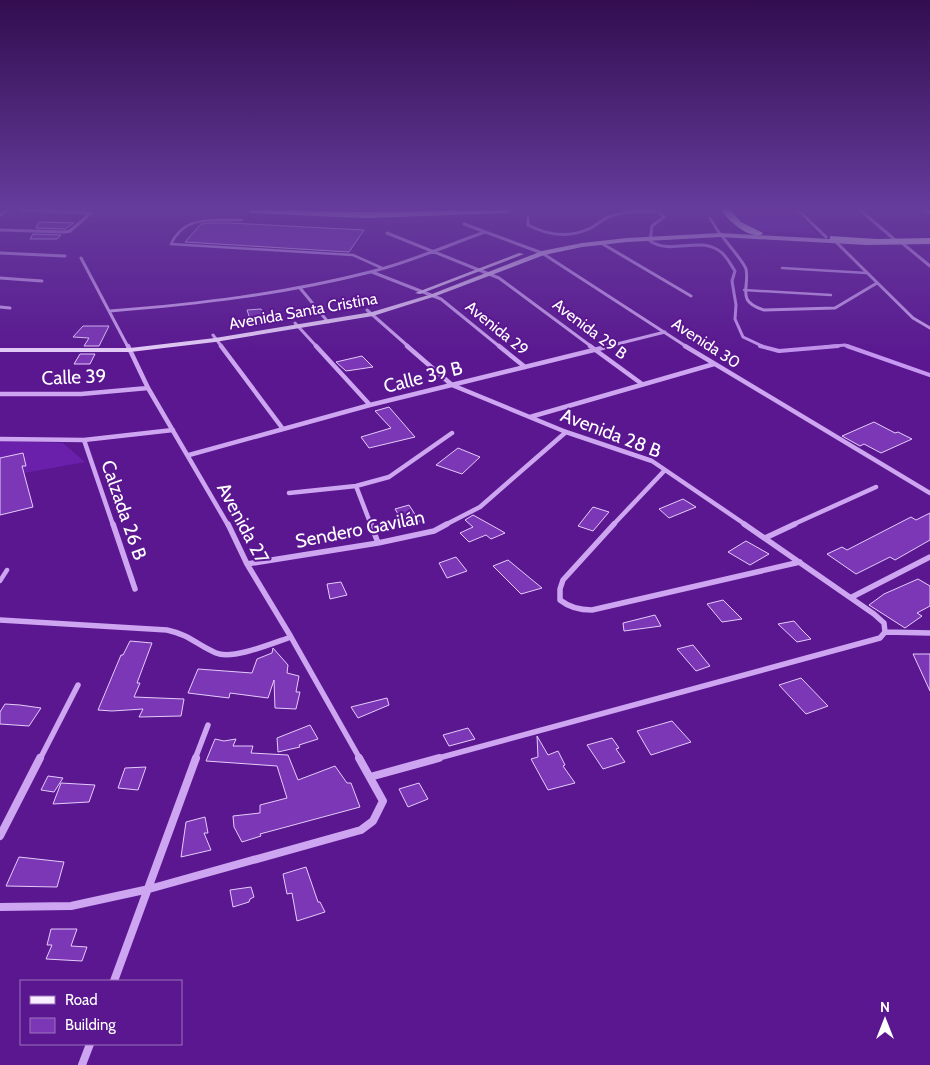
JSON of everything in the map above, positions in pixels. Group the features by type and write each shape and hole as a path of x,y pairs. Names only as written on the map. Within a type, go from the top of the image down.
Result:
{"street":[{"name":"Avenida 27","path":"82,260 148,388 221,510 247,564 291,637 383,801 373,821 361,830 149,889"},
{"path":"110,311 206,302 300,288 372,272 404,260"},
{"name":"Avenida 29 B","path":"454,260 490,274 597,349 642,384"},
{"name":"Avenida Santa Cristina","path":"370,312 507,260"},
{"name":"Avenida Santa Cristina","path":"0,350 128,347 214,338 327,320 370,312 434,295 525,260"},
{"name":"Avenida 30","path":"552,260 714,364 930,493"},
{"path":"629,260 691,296"},
{"path":"740,260 746,268 744,290 750,305 764,310 823,310 840,306 877,283"},
{"path":"854,260 913,318 930,328"},
{"name":"Avenida 29","path":"372,272 441,299 525,367"},
{"path":"0,278 42,280"},
{"path":"300,288 327,320"},
{"path":"0,307 10,308"},
{"name":"Avenida 28 B","path":"370,312 452,385 566,432 652,461 852,597 884,623 885,632"},
{"path":"297,325 370,405"},
{"name":"Calle 39 B","path":"189,456 370,405 665,332"},
{"path":"214,338 283,429"},
{"name":"Avenida Santa Cristina","path":"0,345 128,347"},
{"path":"530,417 714,364"},
{"name":"Calle 39","path":"0,394 81,394 148,388"},
{"path":"0,438 84,440 173,430"},
{"name":"Sendero Gavilán","path":"247,564 378,543 434,531 480,507 566,432"},
{"path":"289,493 356,486 389,477 452,433"},
{"name":"Calzada 26 B","path":"84,440 135,589"},
{"path":"665,470 566,574 560,584 560,600 577,610 592,610 800,562"},
{"path":"356,486 378,543"},
{"path":"765,538 876,487"},
{"path":"852,597 930,557"},
{"path":"0,620 167,630 182,633 216,653 224,654 246,651 291,637"},
{"path":"370,777 880,638 885,632 930,634"},
{"path":"0,836 78,685"},
{"path":"114,980 208,725"},
{"path":"0,907 71,906 149,889"},
{"path":"82,1065 90,1045"}],"lane":[{"path":"366,260 382,268"},
{"path":"782,268 868,273"},
{"path":"744,290 831,295"},
{"path":"0,580 7,570"}],"shaded area":[{"path":"0,441 63,443 85,462 24,473 21,466 26,465 23,453 0,458"}],"building":[{"path":"261,309 269,323 252,325 247,310"},
{"path":"83,326 109,326 99,346 84,346 89,338 73,337"},
{"path":"80,354 95,354 90,364 74,364"},
{"path":"362,356 373,367 346,371 336,362"},
{"path":"389,407 415,437 369,448 361,437 391,428 375,411"},
{"path":"874,422 912,439 881,453 864,444 860,446 842,436"},
{"path":"458,448 480,457 462,474 436,465"},
{"path":"23,453 26,466 22,466 33,507 0,515 0,458"},
{"path":"683,499 696,507 669,518 659,509"},
{"path":"409,505 420,522 405,525 395,509"},
{"path":"593,507 609,512 593,531 578,526"},
{"path":"930,513 930,540 895,560 890,557 856,574 827,554 842,547 847,550 911,517 916,520"},
{"path":"473,515 505,533 491,539 486,535 469,542 460,533 473,527 465,520"},
{"path":"746,541 769,554 750,565 728,552"},
{"path":"456,557 467,571 447,578 439,563"},
{"path":"508,560 542,588 521,594 493,566"},
{"path":"918,579 930,586 930,606 917,613 922,616 905,628 869,605 884,594"},
{"path":"341,582 347,595 330,599 327,584"},
{"path":"723,600 742,619 722,622 707,604"},
{"path":"655,615 661,626 624,631 623,623"},
{"path":"794,621 811,639 797,642 778,624"},
{"path":"130,641 152,643 137,683 140,683 134,697 184,699 181,716 139,717 143,709 98,710 121,655 123,655"},
{"path":"693,645 710,666 696,671 677,649"},
{"path":"273,648 288,665 287,673 299,676 296,692 300,692 296,709 275,708 274,680 268,698 230,693 229,698 188,693 198,669 252,673 257,659 272,653"},
{"path":"913,654 930,654 930,691"},
{"path":"801,678 828,706 806,714 779,685"},
{"path":"387,698 389,705 358,718 351,707"},
{"path":"5,704 41,708 29,726 0,724 0,712"},
{"path":"672,721 691,742 651,755 637,731"},
{"path":"310,725 318,739 299,745 300,747 278,752 277,738"},
{"path":"468,728 475,739 449,746 443,735"},
{"path":"537,736 548,755 558,751 565,765 563,766 575,783 548,790 531,759 538,757"},
{"path":"612,738 619,748 616,749 625,762 603,769 587,745"},
{"path":"215,739 224,741 236,739 233,746 253,746 251,753 288,755 298,780 335,766 347,783 351,783 360,807 260,834 261,836 242,842 234,827 233,816 260,813 260,805 287,798 277,766 206,761"},
{"path":"146,767 138,790 118,788 125,768"},
{"path":"48,776 63,778 54,792 41,790"},
{"path":"61,783 95,785 89,802 53,804"},
{"path":"419,783 428,799 408,807 399,789"},
{"path":"205,817 208,833 204,833 211,850 181,857 186,822"},
{"path":"19,857 64,862 57,887 6,886"},
{"path":"306,867 318,902 320,902 325,912 297,921 292,893 287,894 283,874"},
{"path":"251,887 254,897 249,902 233,907 230,890"},
{"path":"51,929 77,929 71,946 87,947 82,961 46,959 52,945 47,945"}],"waterway":[{"path":"728,260 735,271 732,281 736,305 735,319 743,337 764,347"},
{"path":"825,347 845,345 850,347"},
{"path":"760,346 779,351 838,346"},
{"path":"847,346 930,375"}]}
